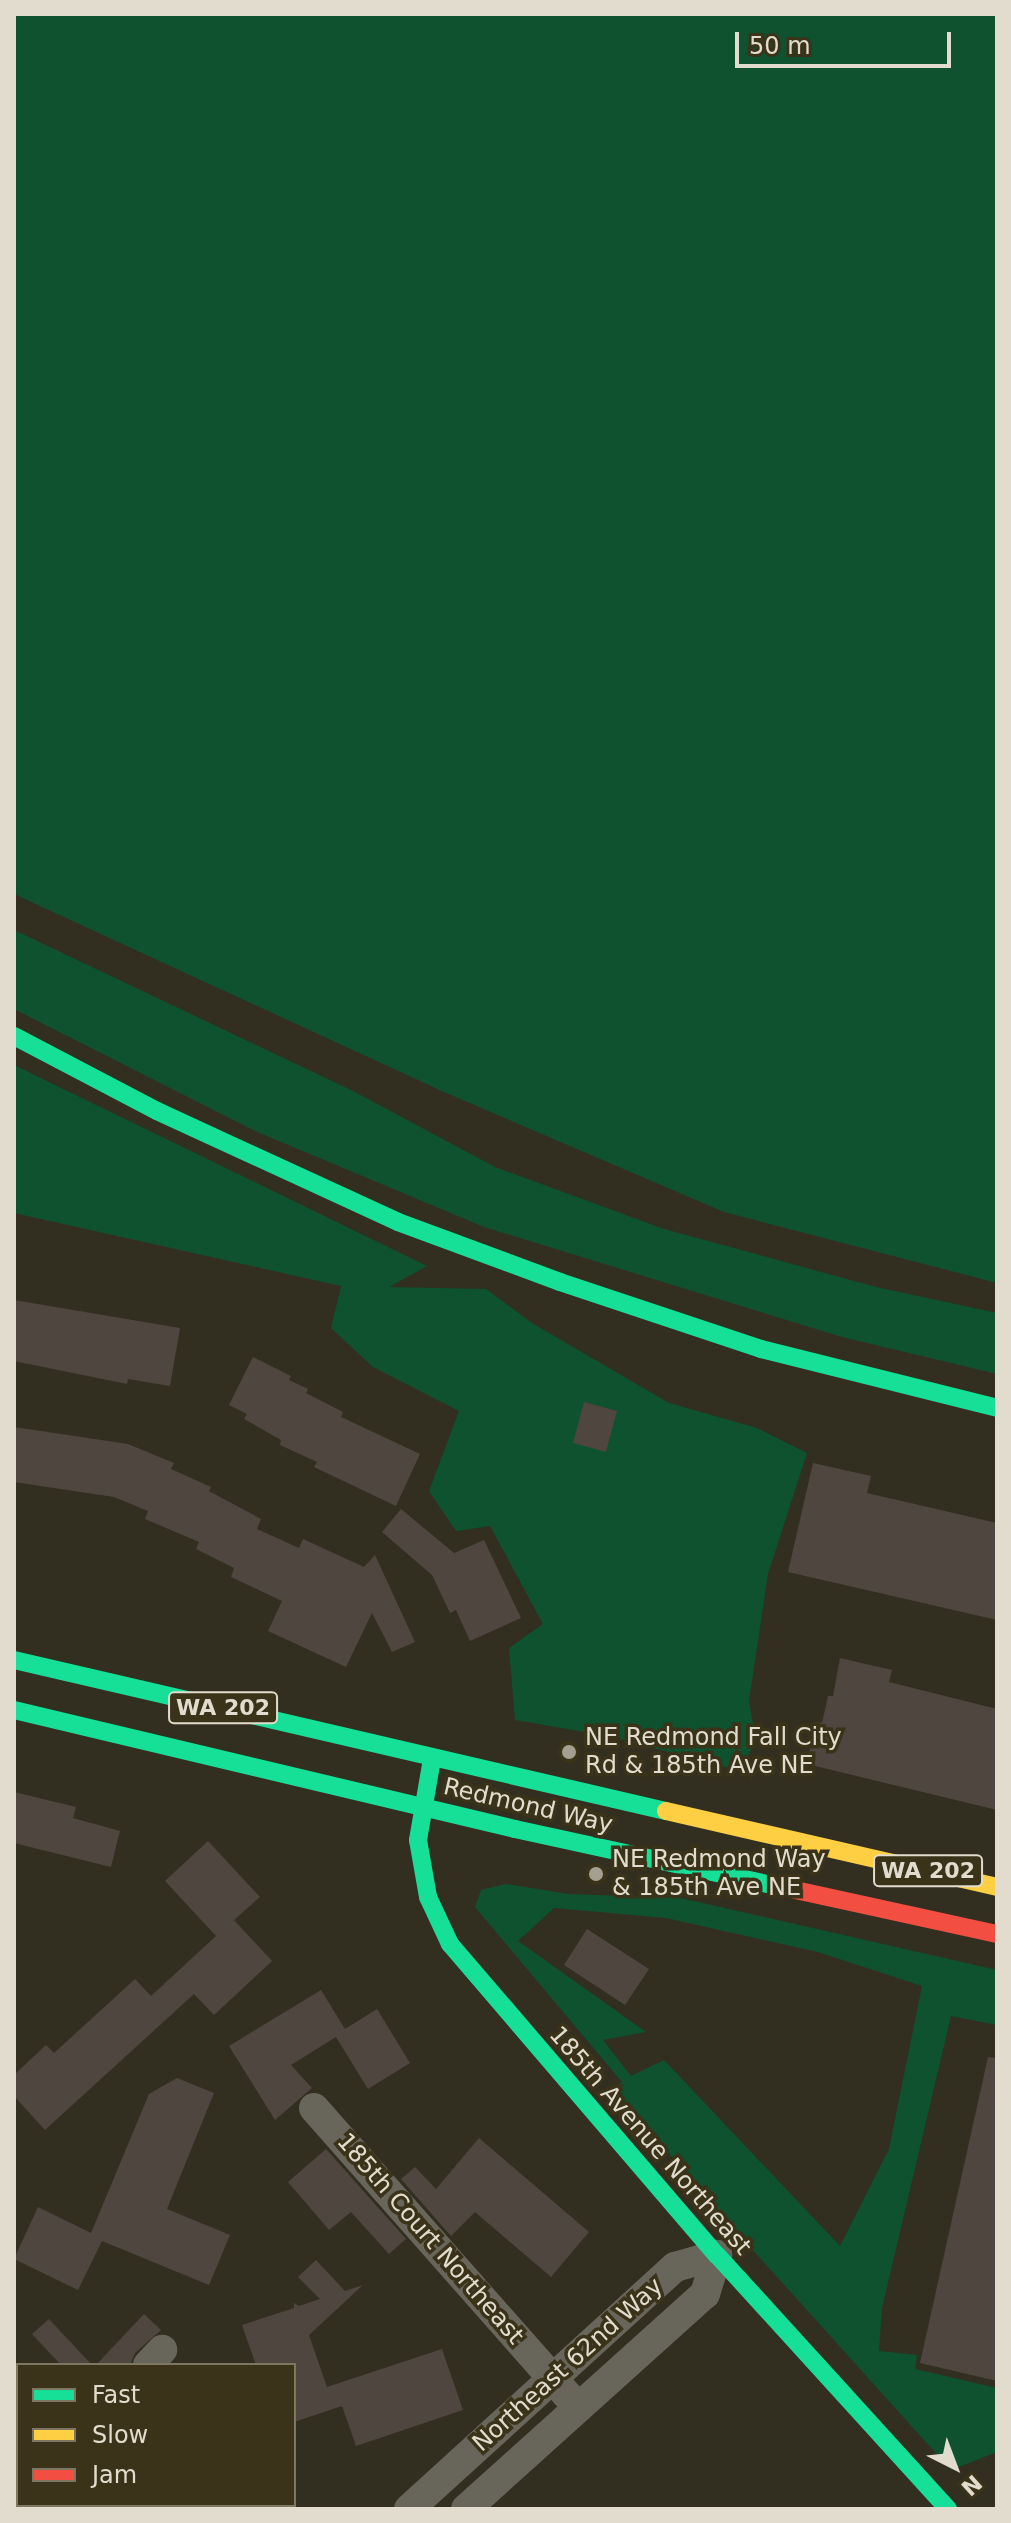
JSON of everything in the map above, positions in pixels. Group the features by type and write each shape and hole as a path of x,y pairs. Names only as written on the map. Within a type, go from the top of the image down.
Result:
{"main road":[{"path":"14,1036 157,1111 398,1222 560,1282 761,1349 997,1408"},
{"name":"WA 202","path":"14,1660 432,1759"},
{"name":"WA 202","path":"14,1710 423,1807"},
{"name":"185th Avenue Northeast","path":"432,1759 418,1840 428,1897 450,1944 717,2255 948,2509"},
{"name":"Redmond Way","path":"432,1759 997,1887"},
{"name":"Redmond Way","path":"423,1807 997,1934"}],"street":[{"name":"185th Court Northeast","path":"314,2108 577,2406"},
{"name":"Northeast 62nd Way","path":"409,2509 675,2267 717,2255"},
{"name":"Northeast 62nd Way","path":"466,2509 705,2294 717,2255"}],"green space":[{"path":"14,14 997,14 997,1283 724,1212 444,1092 14,894"},
{"path":"14,930 353,1091 495,1167 664,1229 876,1287 997,1313 997,1374 842,1337 484,1227 255,1131 14,1009"},
{"path":"14,1065 427,1266 389,1287 486,1289 532,1323 669,1403 757,1428 807,1453 768,1574 749,1701 756,1740 740,1771 608,1736 515,1720 509,1648 543,1624 490,1526 456,1531 429,1491 459,1411 373,1367 331,1328 341,1286 14,1213"},
{"path":"506,1884 568,1894 681,1898 997,1970 997,2025 951,2016 882,2308 879,2351 917,2355 915,2369 997,2388 997,2452 951,2470 715,2208 613,2088 622,2082 475,1907 481,1890","holes":["554,1908 666,1918 818,1952 922,1986 889,2149 840,2246 664,2060 631,2076 603,2040 646,2032 518,1941"]}],"building":[{"path":"14,1300 180,1328 170,1386 128,1379 127,1384 14,1361"},
{"path":"253,1357 291,1376 289,1380 308,1389 306,1393 343,1412 341,1417 420,1454 396,1506 314,1467 317,1462 280,1445 281,1440 244,1419 247,1414 229,1405"},
{"path":"584,1402 617,1411 606,1452 573,1443"},
{"path":"14,1427 128,1444 174,1463 171,1469 211,1487 209,1491 261,1519 257,1529 299,1548 303,1539 364,1567 375,1555 415,1642 392,1652 372,1613 346,1667 268,1631 282,1601 231,1577 234,1568 196,1549 199,1542 145,1519 148,1511 114,1497 14,1482"},
{"path":"813,1463 871,1476 867,1493 997,1523 997,1620 788,1572"},
{"path":"401,1509 454,1553 484,1540 521,1618 470,1641 456,1610 450,1613 432,1575 382,1532"},
{"path":"840,1658 892,1670 889,1682 997,1709 997,1810 807,1764 815,1722 822,1723 828,1696 833,1696"},
{"path":"14,1792 76,1807 73,1818 120,1831 111,1867 14,1843"},
{"path":"208,1841 260,1897 234,1920 272,1961 214,2015 194,1994 45,2130 14,2096 14,2075 46,2045 54,2053 135,1979 151,1996 216,1936 165,1881"},
{"path":"587,1929 649,1969 625,2005 564,1965"},
{"path":"321,1990 345,2029 377,2009 410,2063 368,2089 336,2037 291,2065 312,2088 275,2120 229,2046"},
{"path":"988,2057 997,2058 997,2381 920,2363"},
{"path":"177,2078 214,2093 167,2209 230,2235 209,2285 102,2241 78,2290 14,2259 38,2207 91,2233 149,2094"},
{"path":"479,2138 589,2232 551,2277 475,2212 451,2236 401,2179 415,2167 436,2189"},
{"path":"326,2149 406,2239 389,2254 351,2212 329,2230 288,2182"},
{"path":"316,2260 345,2291 363,2285 309,2335 327,2387 442,2349 463,2410 356,2446 342,2406 296,2421 296,2363 255,2363 242,2325 294,2308 294,2303 299,2306 320,2299 298,2277"},
{"path":"144,2314 161,2330 135,2353 131,2363 98,2363"},
{"path":"49,2319 90,2363 59,2363 32,2334"}],"traffic: fast":[{"path":"14,1036 157,1111 398,1222 560,1282 761,1349 997,1408"},
{"path":"14,1660 666,1811"},
{"path":"14,1710 515,1829 777,1886"},
{"path":"432,1759 418,1840 428,1897 450,1944 717,2255 948,2509"}],"traffic: slow":[{"path":"666,1811 997,1887"}],"traffic: jam":[{"path":"777,1886 997,1934"}],"place":[{"name":"NE Redmond Fall City Rd & 185th Ave NE","path":"569,1752"},
{"name":"NE Redmond Way & 185th Ave NE","path":"596,1874"}]}
